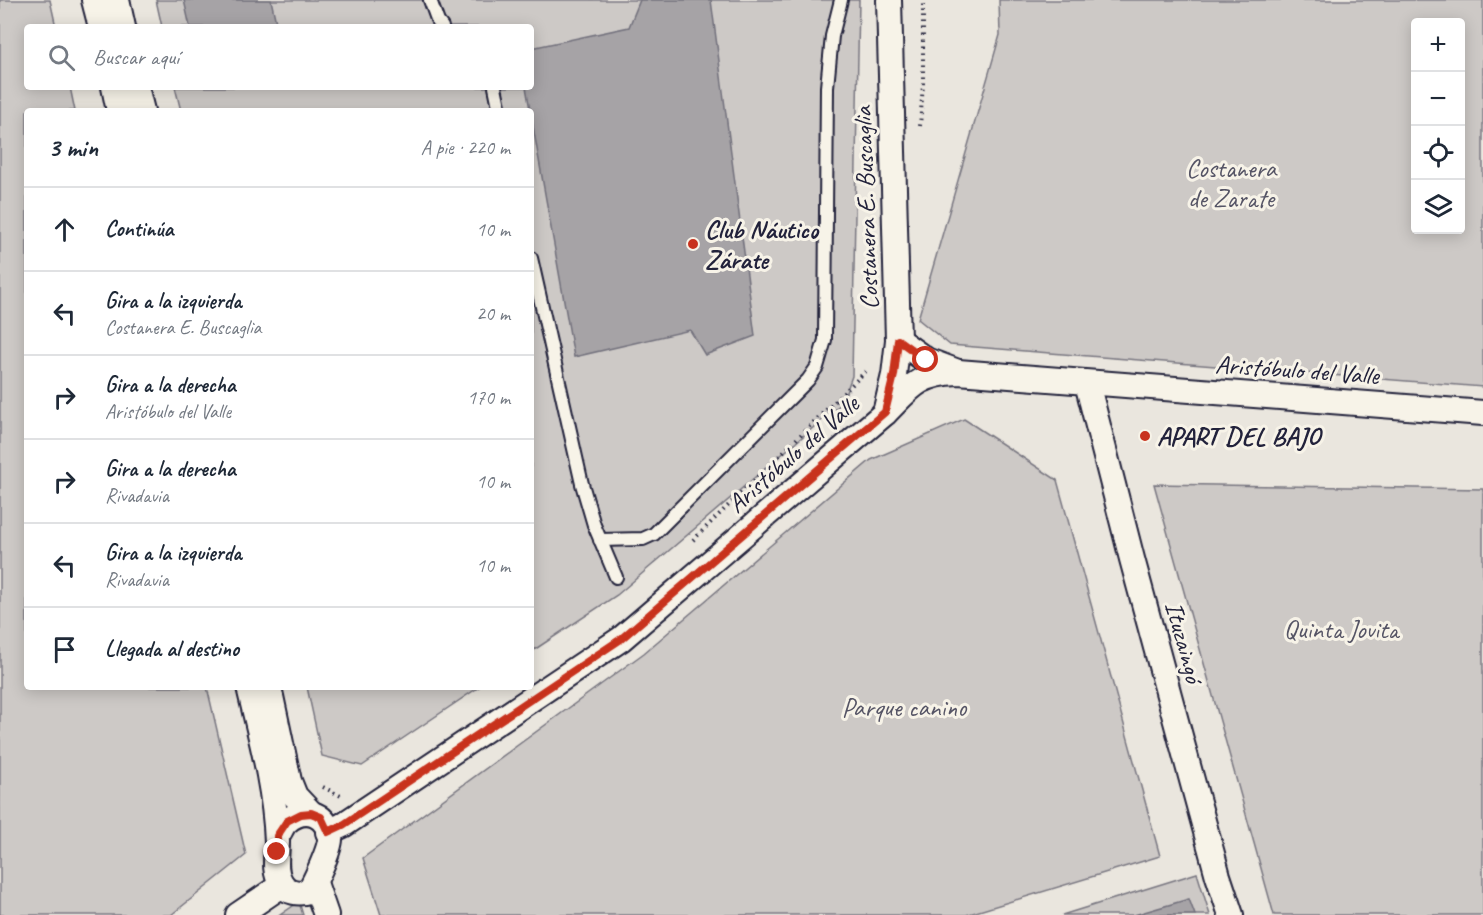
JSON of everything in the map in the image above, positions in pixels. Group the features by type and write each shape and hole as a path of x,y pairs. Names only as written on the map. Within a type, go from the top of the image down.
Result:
{"street":[{"path":"94,0 99,24"},
{"path":"117,0 122,24"},
{"name":"Costanera E. Buscaglia","path":"885,412 894,375 898,340 889,0"},
{"path":"115,90 118,108"},
{"path":"137,90 141,108"},
{"path":"898,340 926,360 958,372"},
{"name":"Aristóbulo del Valle","path":"328,832 343,825 621,639 885,412 918,380 958,372 1483,413"},
{"name":"Ituzaingó","path":"1087,383 1132,559 1218,876 1231,915"},
{"path":"250,690 275,804 276,873 282,885 290,891 302,893 309,891 315,883 330,841 321,817 311,813 295,796 289,781 270,690"},
{"path":"277,836 287,821 301,814 311,813"},
{"path":"315,883 326,915"},
{"path":"238,915 282,885"}],"lane":[{"path":"430,0 440,24"},
{"path":"600,540 642,539 654,534 807,380 817,367 825,340 827,87 832,36 841,0"},
{"path":"496,90 499,108"},
{"path":"534,271 582,484 594,525 616,578"}],"green space":[{"path":"0,0 50,0 55,24 24,24 24,90 71,90 74,108 24,108 24,690 208,690 246,855 171,915 0,915"},
{"name":"Club Náutico Zárate","path":"156,0 859,0 852,376 842,403 617,595 534,650 534,108 180,108 176,90 534,90 534,24 161,24"},
{"name":"Costanera de Zarate","path":"999,0 1483,0 1483,387 950,345 918,319 1000,35"},
{"name":"Parque canino","path":"964,419 1057,480 1160,856 966,915 381,915 363,858 644,653 871,460"},
{"name":"Quinta Jovita","path":"1154,484 1483,489 1483,915 1274,915"},
{"path":"308,690 475,690 362,766 322,756"},
{"path":"1197,873 1210,915 1062,915"},
{"path":"299,902 303,915 280,915"}],"shaded area":[{"path":"184,0 271,0 276,24 189,24"},
{"path":"640,0 711,0 755,336 705,355 690,330 574,357 534,132 534,108 530,108 527,90 534,90 534,47 629,27"},
{"path":"1189,899 1195,915 1134,915"}],"place":[{"name":"Club Náutico Zárate","path":"693,244"},
{"name":"APART DEL BAJO","path":"1145,436"}],"route":[{"path":"277,852 277,836 287,821 301,814 311,813 321,817 328,832 343,825 621,639 885,412 894,375 898,340 926,360"}]}
